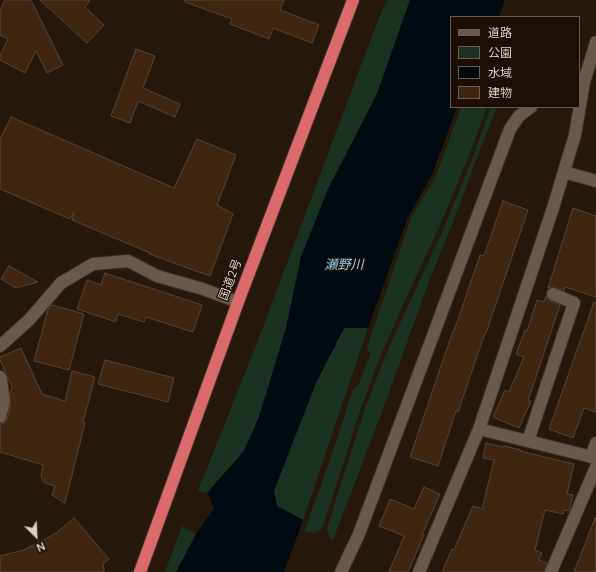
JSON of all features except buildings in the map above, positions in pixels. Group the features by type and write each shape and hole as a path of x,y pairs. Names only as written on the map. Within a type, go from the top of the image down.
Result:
{"highway":[{"name":"国道2号","path":"140,572 238,302 353,0"}],"street":[{"path":"580,97 582,82 596,42"},
{"path":"341,572 359,534 510,129 519,116 530,108"},
{"path":"419,572 479,429 553,208 575,134 578,108"},
{"path":"564,172 596,181"},
{"path":"0,346 29,320 61,282 93,264 128,261 157,276 203,289 238,302"},
{"path":"528,441 574,303 553,294"},
{"path":"0,377 4,402 0,417"},
{"path":"479,429 528,441 594,461"},
{"path":"551,572 594,461 596,443"}],"green space":[{"path":"387,0 410,0 377,94 328,189 301,257 286,328 259,417 244,451 207,493 198,491 260,335 378,20"},
{"path":"461,108 487,108 469,156 438,230 381,355 361,408 324,523 321,529 313,533 306,532 305,530 353,389 359,384 370,354 367,347 411,218 436,176"},
{"path":"491,108 497,108 431,276 382,412 333,540 329,537 327,531 328,525 364,411 385,356 442,232 471,162"},
{"path":"344,328 368,328 303,520 277,506 273,491 316,383"},
{"path":"182,526 196,534 176,572 165,572"}],"water":[{"name":"瀬野川","path":"410,0 505,0 499,16 450,16 450,108 457,108 432,175 408,217 368,328 344,328 316,383 274,491 277,506 303,520 284,572 176,572 196,534 214,508 207,493 244,451 259,417 286,328 301,257 328,189 377,94"}]}
